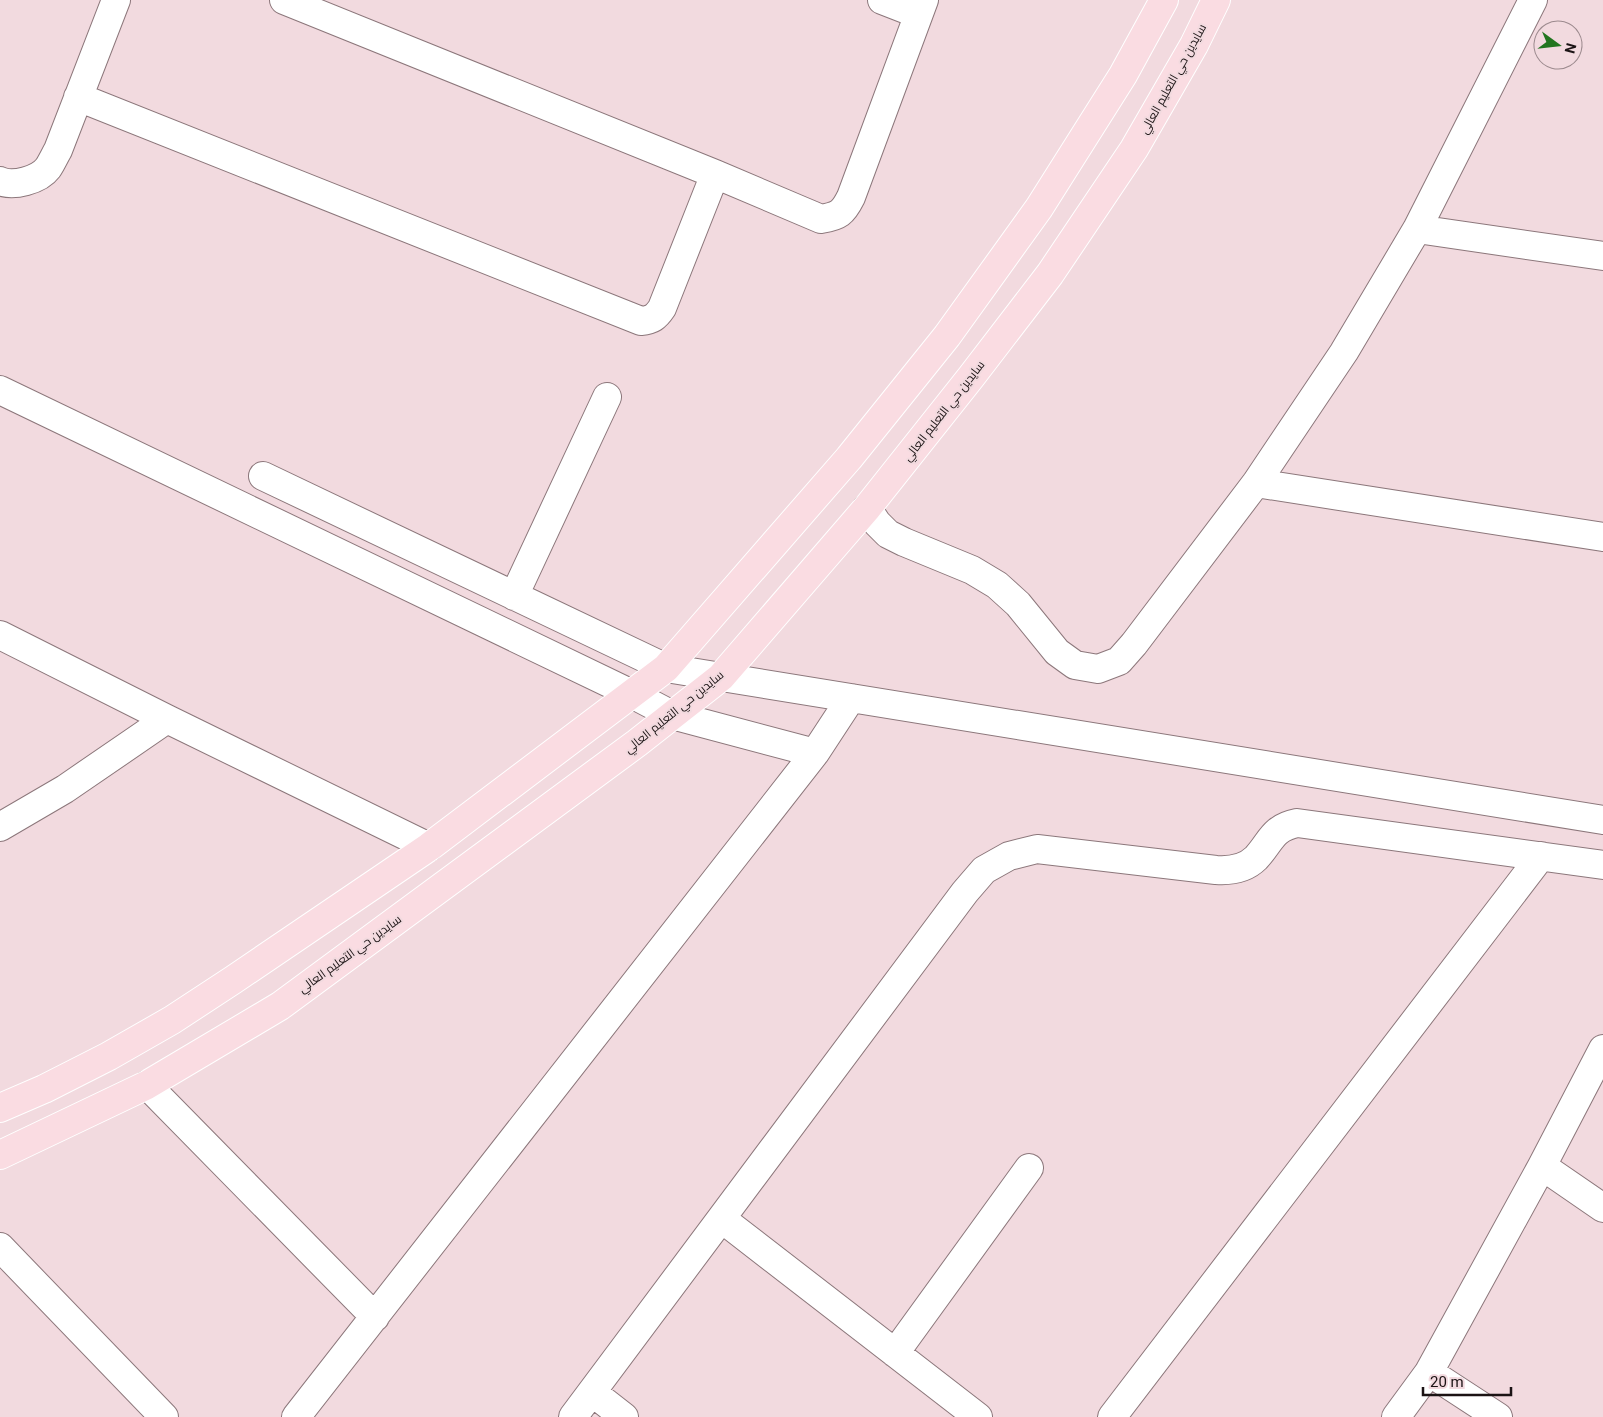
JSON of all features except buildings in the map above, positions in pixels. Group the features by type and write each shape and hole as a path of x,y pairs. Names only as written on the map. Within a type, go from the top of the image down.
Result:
{"main road":[{"path":"0,1108 44,1089 109,1056 172,1020 429,847 666,668 849,458 947,336 1039,208 1123,75 1164,0"},
{"name":"سايدين حي التعليم العالي","path":"0,1155 147,1085 280,1006 637,743 721,677 867,508 972,377 1050,274 1134,149 1194,45 1216,0"}],"street":[{"path":"0,181 5,183 28,182 47,169 58,150 116,0"},
{"path":"284,0 715,174 821,219 834,217 845,209 921,7 882,0"},
{"path":"867,508 877,523 888,534 972,570 997,585 1018,604 1057,652 1076,665 1098,668 1119,661 1134,644 1256,483 1344,352 1418,229 1533,0"},
{"path":"78,97 641,321 650,320 657,316 662,308 715,174"},
{"path":"1418,229 1603,256"},
{"path":"0,390 632,694 672,716 815,753"},
{"path":"514,596 606,397"},
{"path":"263,476 666,668 1603,820"},
{"path":"1256,483 1603,537"},
{"path":"0,635 167,720 429,847"},
{"path":"296,1417 815,753 852,698"},
{"path":"0,827 65,789 167,720"},
{"path":"573,1417 966,892 984,870 1009,856 1037,849 1230,871 1244,866 1256,858 1277,831 1286,825 1296,823 1603,865"},
{"path":"1112,1417 1541,856"},
{"path":"1396,1417 1429,1372 1603,1050"},
{"path":"147,1085 375,1317"},
{"path":"1542,1166 1603,1208"},
{"path":"895,1353 1029,1168"},
{"path":"722,1219 978,1417"},
{"path":"0,1247 164,1417"},
{"path":"1429,1372 1498,1417"},
{"path":"592,1392 624,1417"}]}
